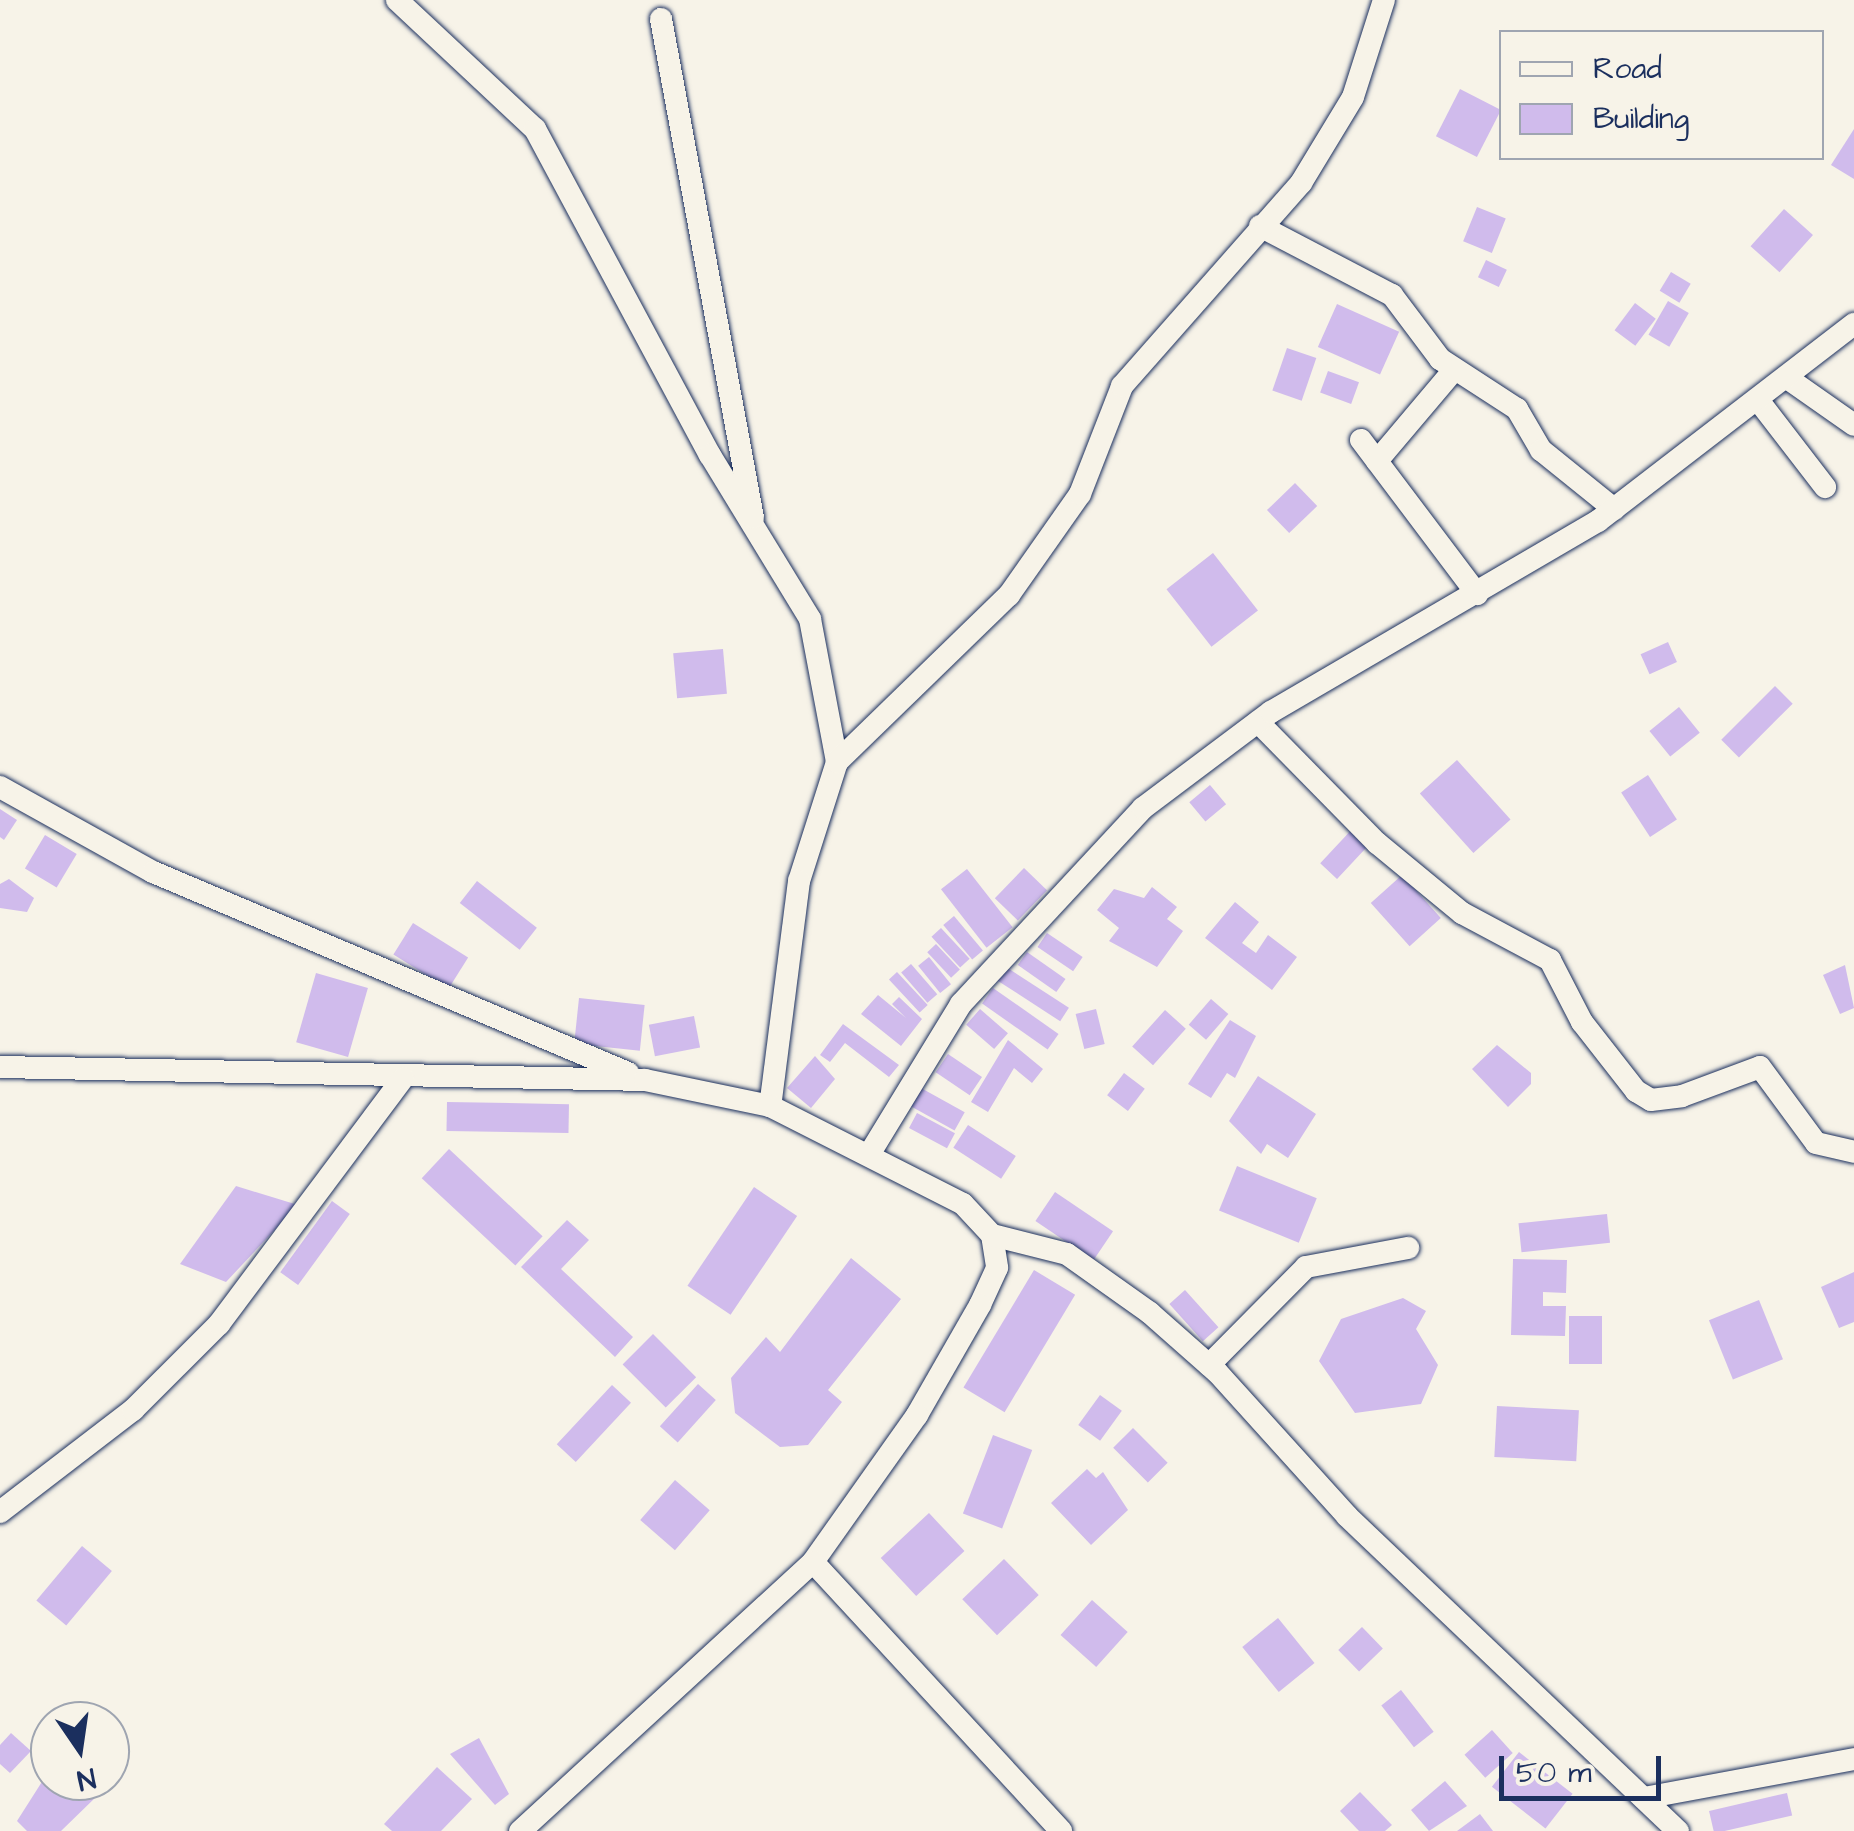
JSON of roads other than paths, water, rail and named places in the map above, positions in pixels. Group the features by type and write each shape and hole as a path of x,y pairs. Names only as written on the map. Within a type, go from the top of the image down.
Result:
{"street":[{"path":"397,0 535,129 755,532 810,619 837,762"},
{"path":"770,1106 799,881 837,762 1008,595 1080,494 1122,386 1301,184 1353,97 1384,0"},
{"path":"661,19 737,401 755,532"},
{"path":"1260,226 1392,295 1453,371 1518,409 1542,450 1614,509"},
{"path":"870,1152 987,972 1143,808 1258,722 1614,509 1790,380 1854,324"},
{"path":"1377,461 1453,371"},
{"path":"1790,380 1854,425"},
{"path":"1758,400 1825,487"},
{"path":"1361,440 1477,594"},
{"path":"1258,722 1377,843 1462,912 1550,960 1582,1022 1636,1091 1651,1100 1682,1096 1760,1067 1816,1143 1854,1152"},
{"path":"0,787 153,872 645,1080"},
{"path":"0,1067 403,1078 516,1072 645,1080 770,1106 870,1152 962,1204 992,1235 1068,1254 1209,1365 1347,1516 1678,1831"},
{"path":"0,1512 133,1410 220,1324 403,1078"},
{"path":"520,1831 813,1562 917,1416 980,1305 996,1268 992,1235"},
{"path":"1209,1365 1306,1267 1408,1248"},
{"path":"813,1562 1061,1831"},
{"path":"1644,1798 1854,1759"}]}
